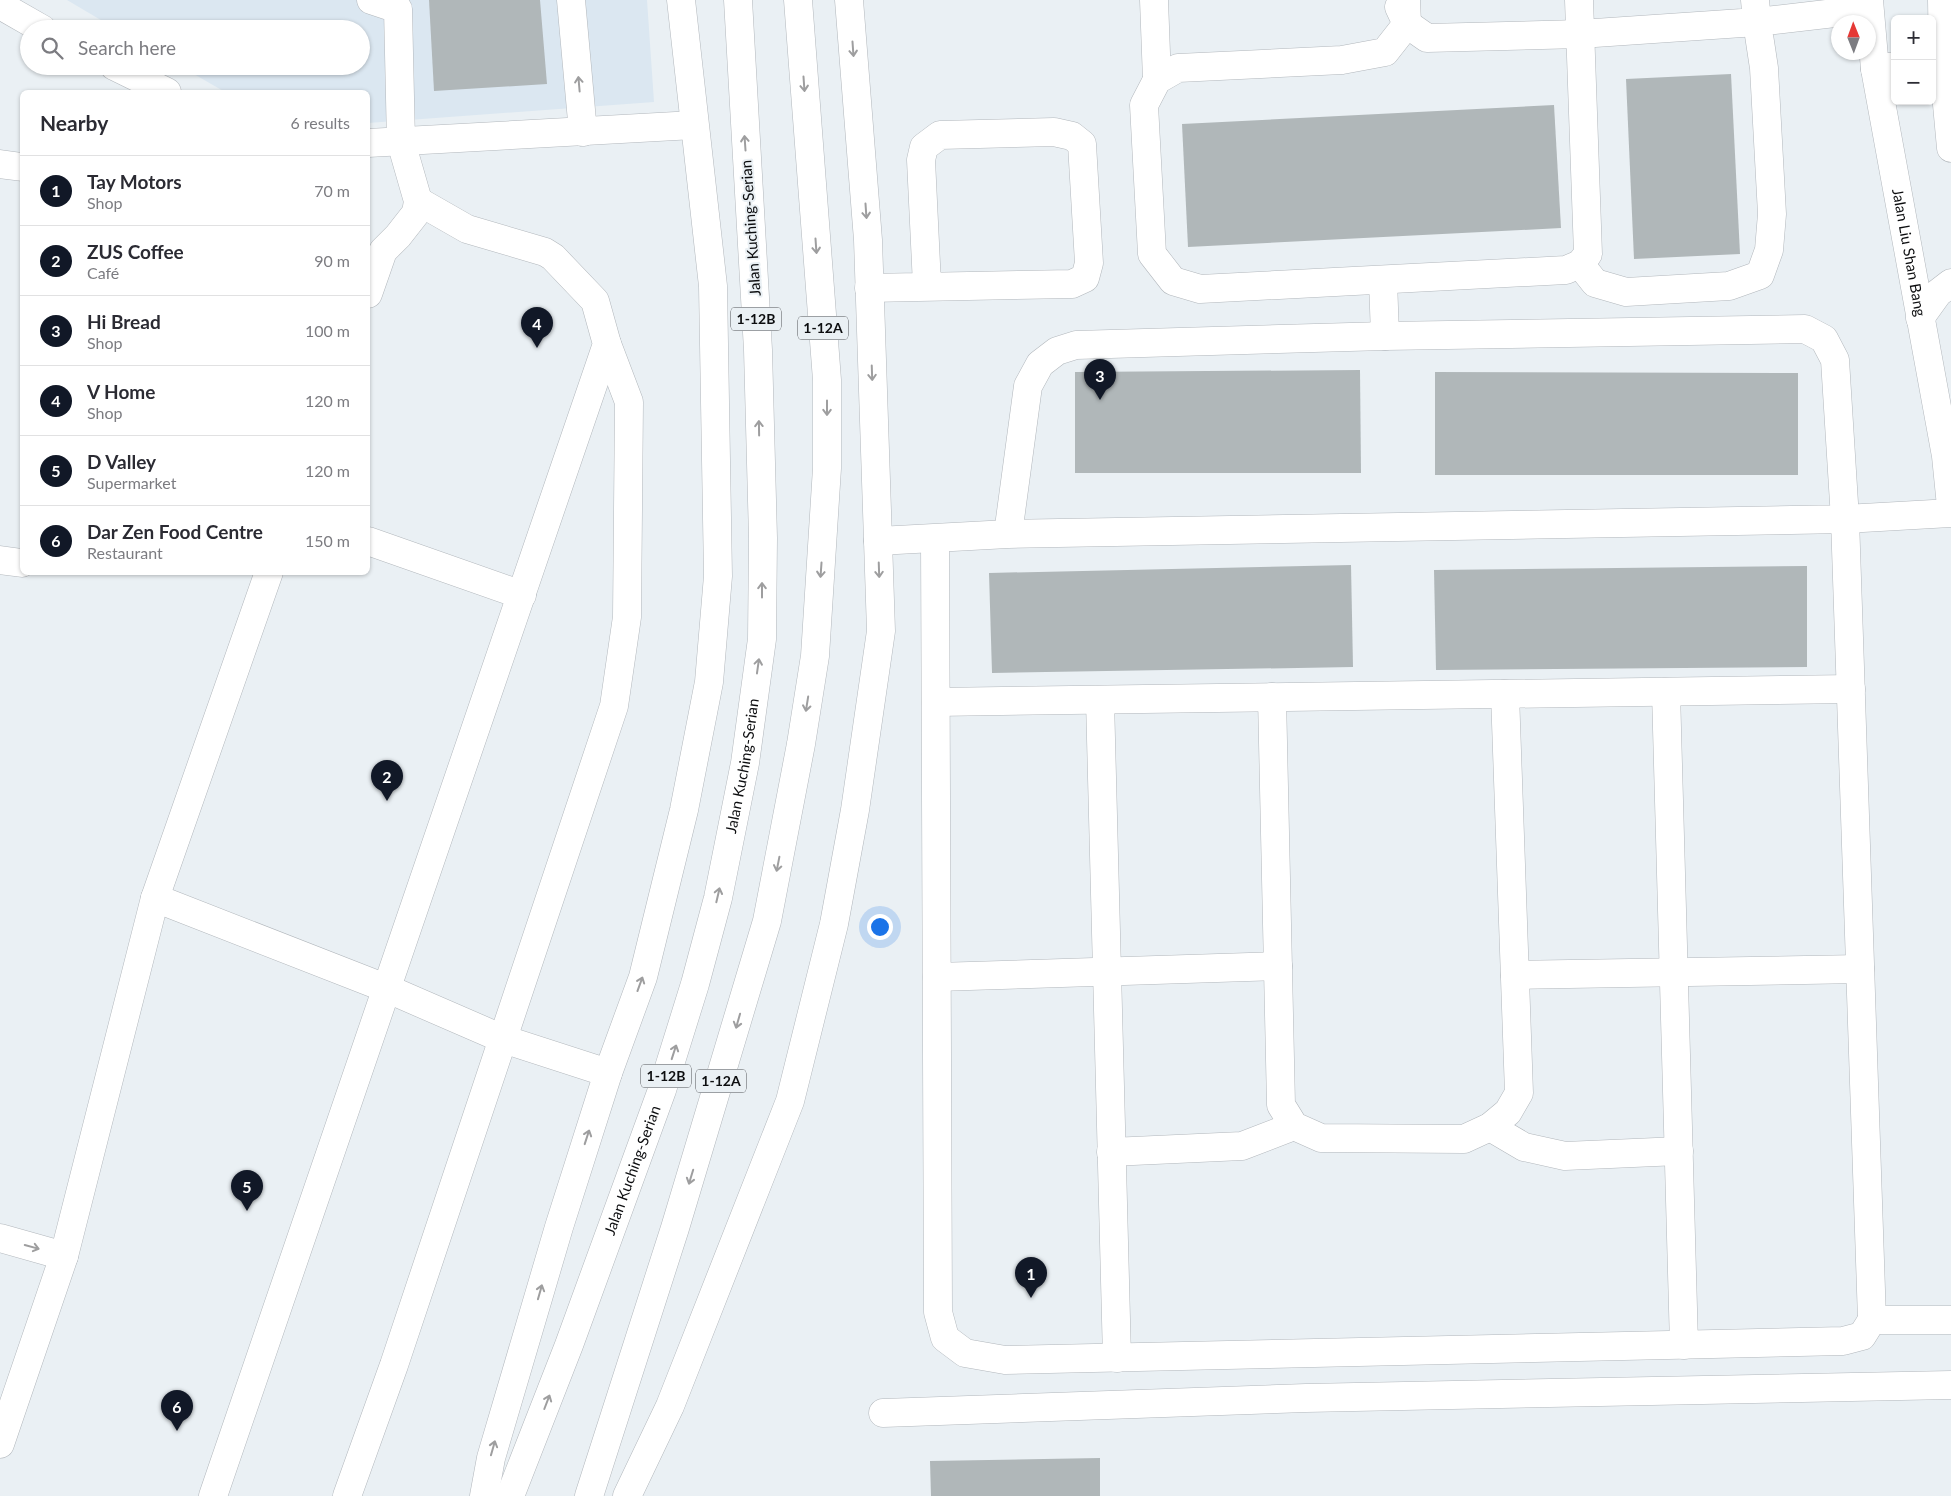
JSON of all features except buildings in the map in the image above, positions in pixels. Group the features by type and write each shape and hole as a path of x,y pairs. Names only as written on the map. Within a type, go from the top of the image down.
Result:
{"main road":[{"path":"370,288 383,251 416,213 418,201 401,142 398,4 371,0"},
{"path":"571,0 583,132"},
{"path":"484,1496 491,1458 559,1226 608,1073 643,977 684,810 709,682 718,576 712,286 681,0"},
{"name":"Jalan Kuching-Serian","path":"510,1496 569,1345 662,1090 695,984 718,898 743,772 762,639 762,538 758,350 738,0"},
{"name":"1-12A","path":"589,1496 678,1219 767,921 815,656 827,468 827,380 798,0"},
{"path":"627,1496 670,1406 790,1102 834,924 855,810 881,631 868,240 849,0"},
{"path":"1154,0 1157,80 1144,105 1152,254 1173,281 1200,290 1566,270 1580,264 1588,254 1579,0"},
{"path":"1395,0 1427,38 1580,34 1756,11 1869,5"},
{"path":"1942,0 1938,62 1951,148"},
{"path":"0,5 26,20"},
{"name":"Jalan Liu Shan Bang","path":"1869,5 1885,67 1920,318 1948,456 1951,506"},
{"path":"1580,264 1595,282 1626,292 1729,286 1760,275 1769,250 1772,214 1764,68 1756,11"},
{"path":"1157,80 1178,68 1342,60 1385,52 1407,12"},
{"path":"132,75 163,90"},
{"path":"370,143 583,132 694,124"},
{"path":"869,288 927,285 1072,284 1085,278 1089,263 1082,144 1072,136 1054,132 940,135 924,147 921,160 927,285"},
{"path":"0,164 20,168"},
{"path":"347,1496 394,1365 614,706 626,627 629,402 607,344 595,301 553,257 545,252 467,229 418,201"},
{"path":"1382,280 1385,336"},
{"path":"1920,318 1938,293 1951,283"},
{"path":"936,539 938,1312 945,1338 965,1354 1005,1360 1843,1341 1862,1336 1872,1320 1845,519 1836,360 1824,339 1805,329 1385,336 1076,345 1056,351 1040,364 1028,386 1008,534"},
{"path":"213,1496 388,989 607,344"},
{"path":"878,541 1008,534 1845,519 1951,513"},
{"path":"370,542 522,595"},
{"path":"0,560 20,563"},
{"path":"0,1444 64,1256 156,898 268,575"},
{"path":"936,702 1851,689"},
{"path":"1666,692 1684,1345"},
{"path":"1272,697 1281,1105 1294,1126 1321,1138 1464,1139 1490,1127 1508,1112 1518,1093 1505,694"},
{"path":"1100,700 1116,1358"},
{"path":"156,898 388,989 503,1040 608,1073"},
{"path":"937,977 1278,966"},
{"path":"1515,975 1860,969"},
{"path":"1111,1152 1242,1146 1294,1126"},
{"path":"1490,1127 1524,1147 1565,1156 1679,1151"},
{"path":"0,1238 64,1256"},
{"path":"1872,1320 1951,1320"},
{"path":"883,1413 1306,1398 1951,1385"}],"shaded area":[{"path":"67,0 647,0 654,102 370,123 370,90 222,90 196,75 370,75 370,20 101,20"}],"place":[{"name":"V Home","path":"537,348"},
{"name":"Hi Bread","path":"1100,400"},
{"name":"ZUS Coffee","path":"387,801"},
{"name":"D Valley","path":"247,1211"},
{"name":"Tay Motors","path":"1031,1298"},
{"name":"Dar Zen Food Centre","path":"177,1431"}]}
